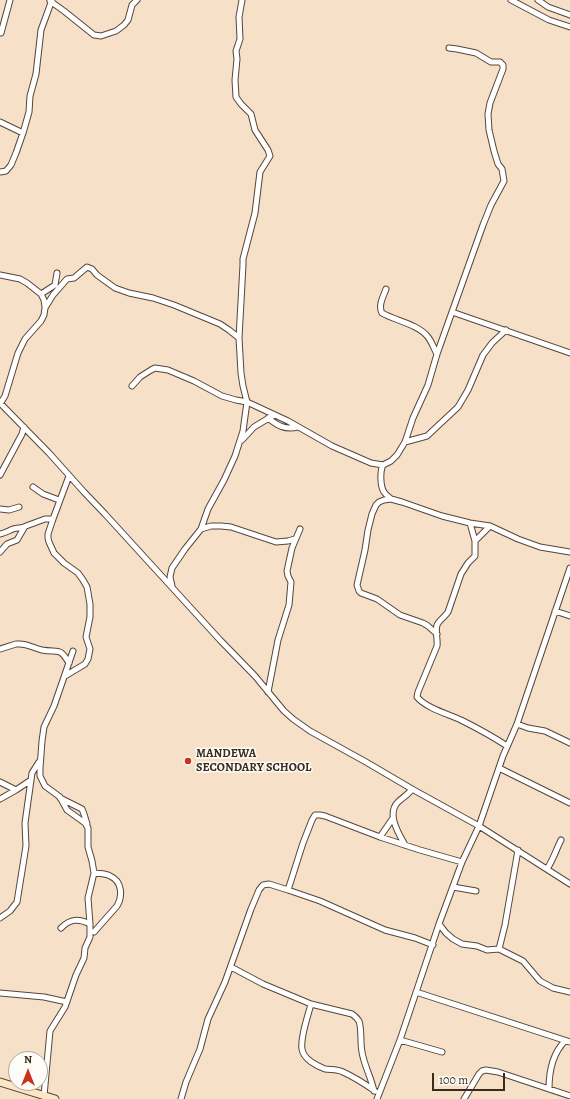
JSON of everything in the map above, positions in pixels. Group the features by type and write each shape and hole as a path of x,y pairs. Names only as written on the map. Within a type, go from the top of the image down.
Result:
{"main road":[{"path":"0,1082 55,1099"}],"street":[{"path":"1,33 10,0"},
{"path":"0,172 6,171 11,165 23,133 29,112 30,96 36,74 41,30 51,1 94,35 101,36 116,32 124,25 128,20 132,5 137,0"},
{"path":"173,589 170,577 172,568 184,549 201,529 208,509 230,468 243,431 247,402 242,380 238,338 243,259 255,213 260,172 270,156 268,150 255,130 251,114 240,104 236,97 236,51 240,39 239,17 242,0"},
{"path":"510,0 549,20 570,27"},
{"path":"538,0 548,7 570,15"},
{"path":"391,499 383,492 381,483 381,468 397,455 405,442 413,418 428,385 437,354 483,226 491,205 504,181 502,169 496,158 488,114 490,103 503,69 503,65 500,62 491,62 476,53 458,48 449,48"},
{"path":"0,122 23,133"},
{"path":"45,308 53,295 67,279 74,278 85,268 90,268 115,288 174,305 220,324 230,330 238,338"},
{"path":"41,294 55,285 57,273"},
{"path":"0,275 22,280 41,294 44,300 45,308 41,321 25,339 21,346 5,396 0,403 49,453 210,630 255,676 284,711 310,731 479,826 570,884"},
{"path":"386,289 380,305 380,310 382,313 425,333 437,354"},
{"path":"452,312 570,353"},
{"path":"405,442 427,436 458,406 463,400 478,365 487,349 506,330"},
{"path":"132,386 140,377 151,370 155,368 162,369 194,381 214,393 247,402 274,414 332,446 371,462 383,465"},
{"path":"240,442 251,430 274,414"},
{"path":"268,418 283,427 298,427"},
{"path":"0,475 22,434 24,427"},
{"path":"65,676 85,664 88,659 90,649 86,640 90,617 90,604 87,587 78,573 64,563 54,553 49,542 48,534 69,476"},
{"path":"33,487 43,494 60,500"},
{"path":"437,634 428,626 400,615 377,599 361,593 358,588 358,580 368,530 375,508 380,502 391,499 442,516 490,526 540,547 570,552"},
{"path":"0,509 9,510 19,507"},
{"path":"0,534 4,534 14,529 24,528 45,519 53,519"},
{"path":"470,523 475,541 475,556 468,562 461,574 448,612 437,625 437,646 417,697 426,704 461,720 507,746"},
{"path":"201,529 211,526 231,527 276,542 288,541 295,538"},
{"path":"475,541 490,526"},
{"path":"0,552 7,544 17,540 24,528"},
{"path":"268,692 278,640 289,605 291,582 287,571 295,538 300,529"},
{"path":"378,1097 400,1040 439,924 462,862 479,826 570,568"},
{"path":"555,611 570,616"},
{"path":"0,649 20,644 42,650 57,650 64,654 69,663"},
{"path":"44,1096 50,1031 67,1002 76,974 84,958 85,948 90,937 88,898 94,873 88,847 88,828 84,814 82,809 60,797 45,786 42,780 40,768 44,727 54,706 73,651"},
{"path":"516,724 545,731 570,743"},
{"path":"0,918 10,911 17,902 26,846 25,823 32,773 40,759"},
{"path":"499,768 570,803"},
{"path":"0,799 31,780"},
{"path":"0,782 16,790"},
{"path":"405,845 395,825 393,818 394,810 395,806 409,794 412,789"},
{"path":"60,797 67,810 83,821 87,826"},
{"path":"288,890 303,842 315,815 324,816 380,837 462,862"},
{"path":"380,837 393,818"},
{"path":"547,869 552,862 556,850 562,840"},
{"path":"499,950 505,925 518,850"},
{"path":"94,873 112,876 116,880 121,891 120,902 94,932"},
{"path":"181,1099 186,1082 200,1050 208,1019 225,982 246,921 259,890 263,885 269,884 288,890 335,908 385,930 415,938 433,945"},
{"path":"453,887 476,891"},
{"path":"61,928 73,920 83,921 90,924"},
{"path":"439,924 449,936 458,942 487,950 499,950 524,961 542,982 553,988 570,992"},
{"path":"230,967 263,984 311,1004 352,1014 356,1017 361,1030 361,1044 364,1062 374,1091 378,1097"},
{"path":"0,992 44,997 67,1002"},
{"path":"416,992 567,1042"},
{"path":"311,1004 302,1042 304,1056 310,1061 324,1068 343,1071 374,1091"},
{"path":"400,1040 442,1052"},
{"path":"548,1089 553,1059 559,1046 567,1042"},
{"path":"464,1099 479,1074 486,1070 498,1072 570,1096"}],"place":[{"name":"MANDEWA SECONDARY SCHOOL","path":"188,761"}]}
